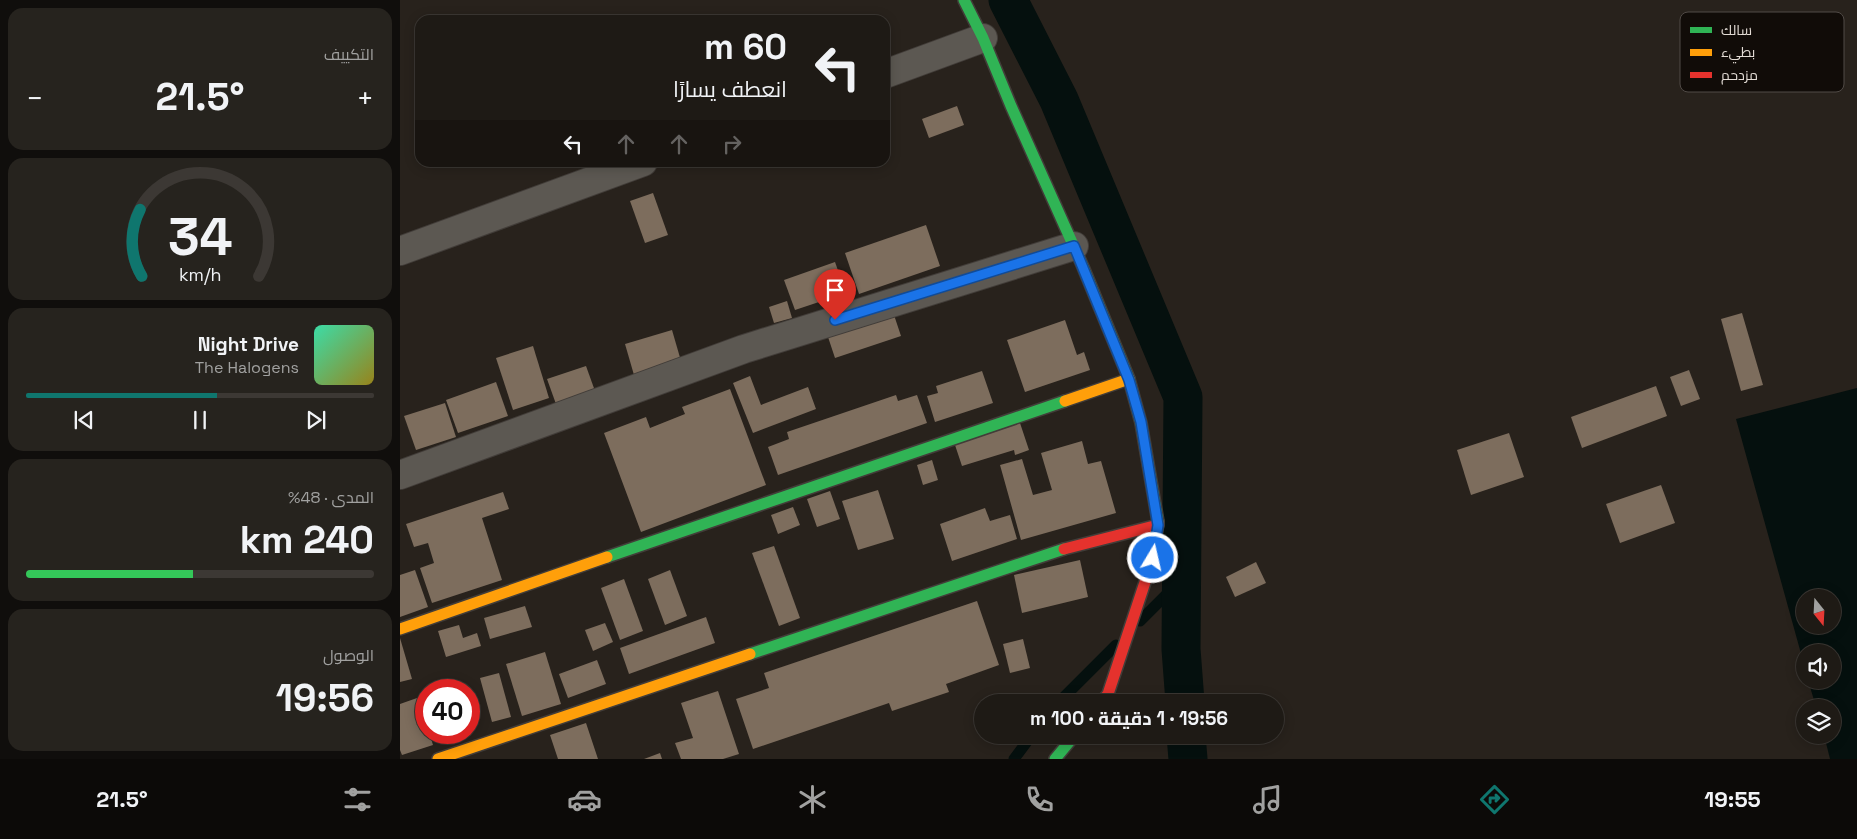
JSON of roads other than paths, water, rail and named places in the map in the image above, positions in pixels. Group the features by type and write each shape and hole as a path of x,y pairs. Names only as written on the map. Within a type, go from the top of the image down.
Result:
{"street":[{"path":"964,0 983,38 1011,106 1074,246 1129,380 1141,422 1158,525 1153,558 1108,694"},
{"path":"890,72 983,38"},
{"path":"400,251 629,167"},
{"path":"400,475 744,349 1074,246"},
{"path":"400,629 1129,380"},
{"path":"438,759 1063,549 1158,525"},
{"path":"1055,759 1068,744"}],"waterway":[{"path":"1008,0 1059,100 1183,397 1181,649 1184,694"},
{"path":"1140,621 1183,578"},
{"path":"1067,694 1116,645"},
{"path":"1014,759 1025,744"},
{"path":"1187,744 1188,759"}]}
